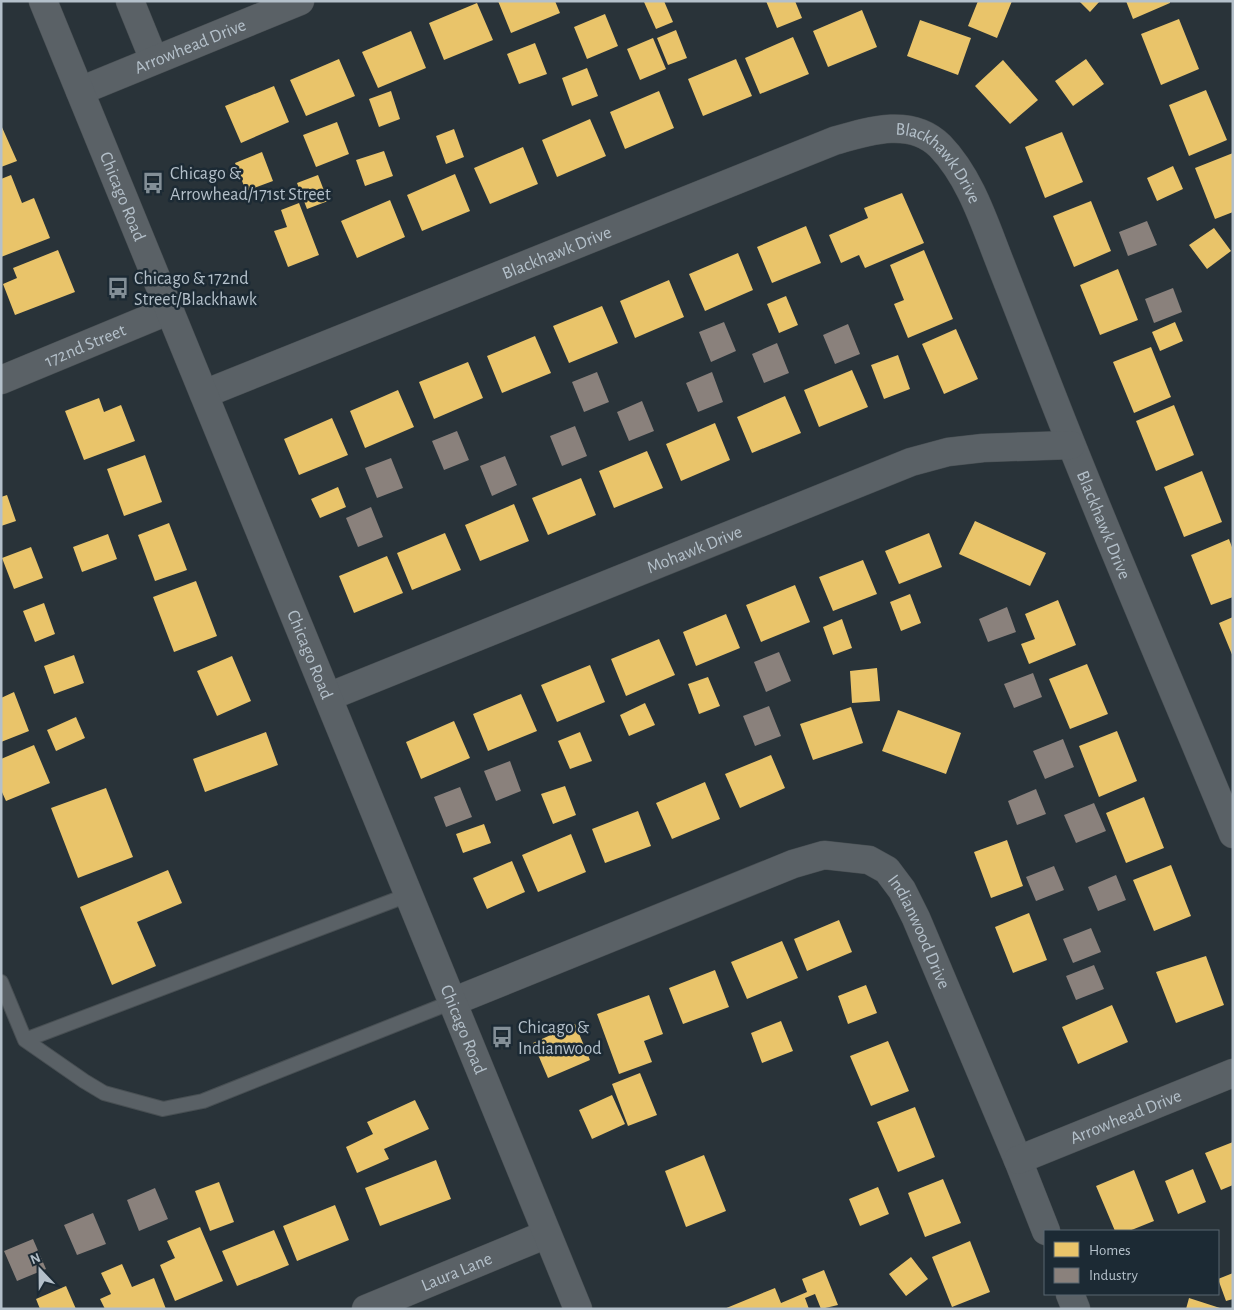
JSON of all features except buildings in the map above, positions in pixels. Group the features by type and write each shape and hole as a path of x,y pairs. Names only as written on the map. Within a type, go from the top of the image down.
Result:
{"street":[{"name":"Chicago Road","path":"44,1 578,1309"},
{"path":"130,1 154,60"},
{"name":"Arrowhead Drive","path":"80,91 300,1"},
{"name":"Blackhawk Drive","path":"204,394 834,141 870,130 897,128 920,133 939,145 957,166 982,217 1071,444 1233,834"},
{"name":"172nd Street","path":"1,380 170,310"},
{"name":"Mohawk Drive","path":"328,697 911,462 948,452 974,449 1071,444"},
{"name":"Indianwood Drive","path":"452,1002 793,864 824,855 869,860 887,870 902,890 1018,1160 1046,1230"},
{"name":"Arrowhead Drive","path":"1018,1160 1233,1073"},
{"name":"Laura Lane","path":"366,1309 547,1234"},
{"path":"1070,1295 1076,1309"}],"lane":[{"path":"26,1040 408,895"},
{"path":"1,982 26,1040 62,1068 104,1093 163,1109 203,1101 452,1002"}],"place":[{"name":"Chicago & Arrowhead/171st Street","path":"153,183"},
{"name":"Chicago & 172nd Street/Blackhawk","path":"118,288"},
{"name":"Chicago & Indianwood","path":"502,1037"}]}
